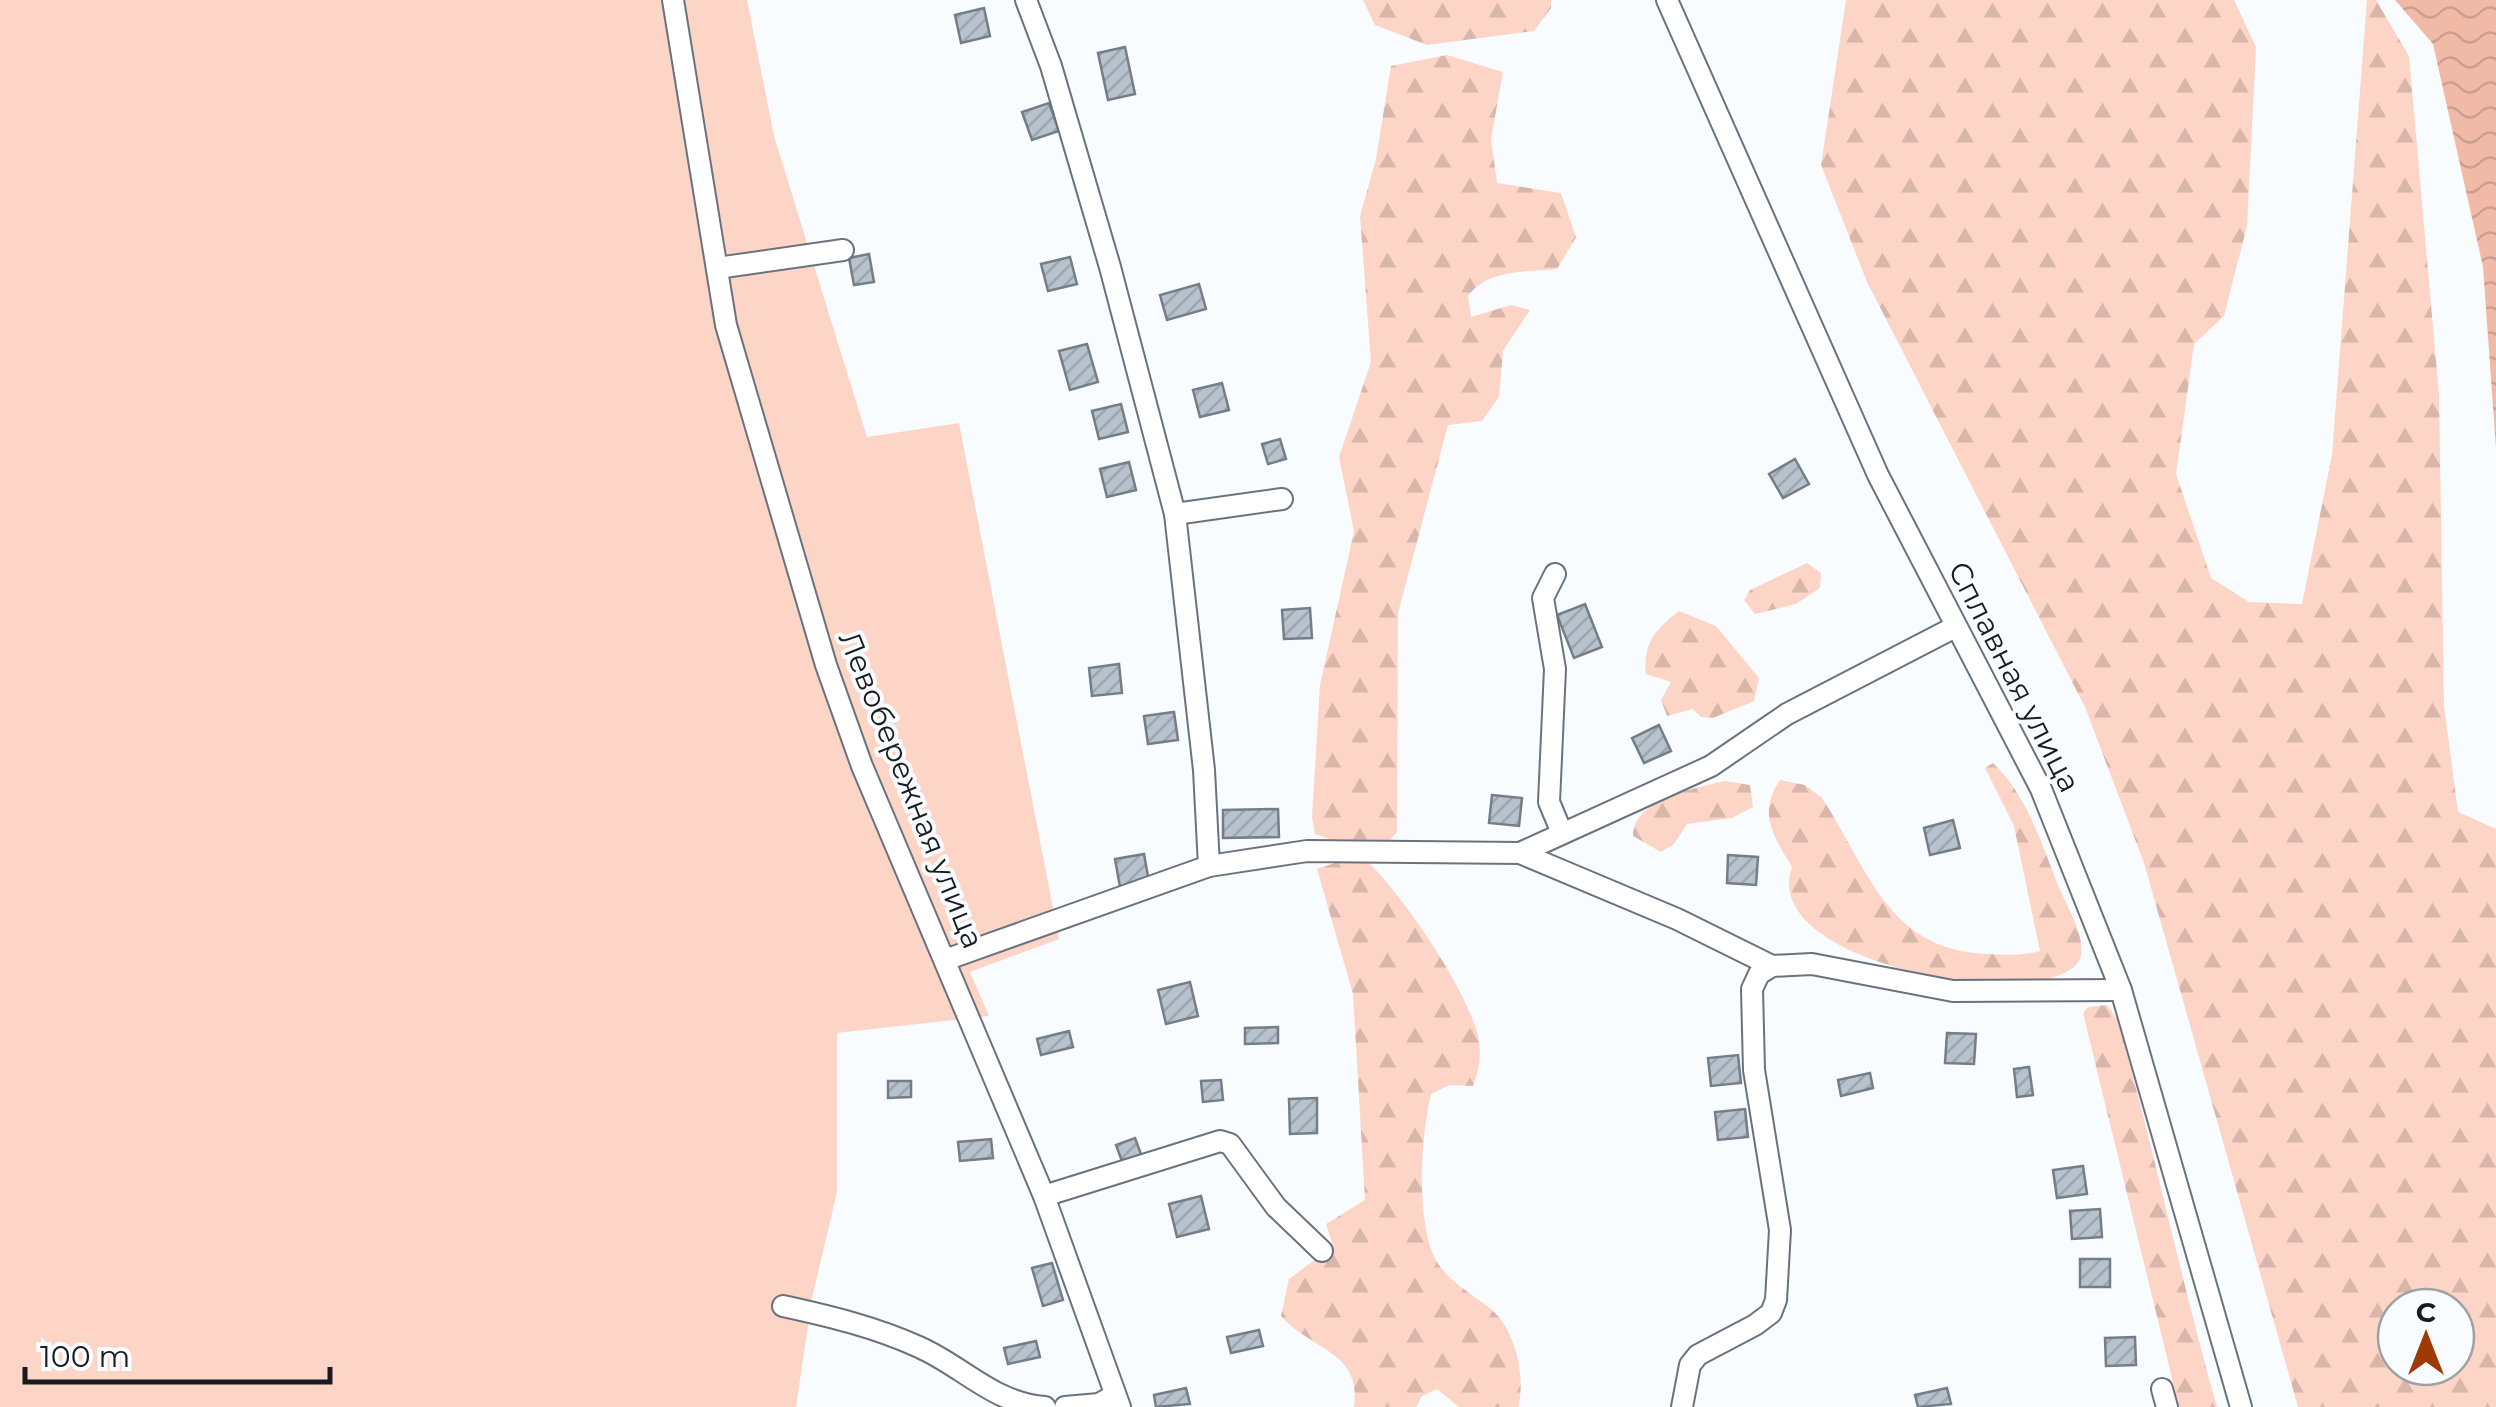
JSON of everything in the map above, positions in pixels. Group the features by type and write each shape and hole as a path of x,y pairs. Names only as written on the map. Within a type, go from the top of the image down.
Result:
{"street":[{"name":"Левобережная улица","path":"674,0 726,325 826,666 862,766 1044,1196 1117,1401"},
{"path":"1026,0 1051,66 1105,249 1175,514 1204,770 1210,866"},
{"name":"Сплавная улица","path":"1667,0 1878,475 2042,789 2122,990 2241,1407"},
{"path":"717,268 843,250"},
{"path":"1175,514 1282,499"},
{"path":"1555,574 1543,598 1555,669 1549,802 1562,833"},
{"path":"1520,853 1711,766 1787,714 1955,627"},
{"path":"945,960 1210,866 1306,851 1520,853 1678,919 1772,966"},
{"path":"1682,1407 1690,1365 1698,1355 1755,1326 1772,1313 1776,1300 1780,1230 1754,1070 1752,989 1758,974 1772,966 1812,964 1952,991 2122,990"},
{"path":"1044,1196 1220,1141 1230,1144 1276,1207 1322,1252"},
{"path":"783,1306 852,1321 922,1348 990,1392 1019,1405 1045,1407"},
{"path":"1065,1407 1117,1401"}],"green space":[{"path":"0,0 747,0 774,136 867,437 959,423 1059,939 970,972 989,1016 837,1033 837,1192 812,1298 796,1407 0,1407"},
{"path":"1363,0 1551,0 1551,8 1534,31 1427,45 1375,25"},
{"path":"1846,0 2234,0 2256,47 2247,226 2224,316 2194,344 2176,474 2211,578 2249,602 2302,604 2332,455 2367,0 2376,0 2409,56 2439,395 2444,706 2458,812 2496,829 2496,1407 2298,1407 2144,863 2085,707 1867,282 1821,165"},
{"path":"1447,55 1503,72 1491,139 1497,183 1561,193 1576,237 1557,269 1497,276 1468,296 1471,317 1511,305 1530,310 1503,351 1499,397 1482,421 1448,425 1398,613 1397,832 1390,840 1329,839 1315,834 1312,817 1320,685 1354,531 1339,457 1371,362 1360,216 1376,159 1391,66"},
{"path":"1807,563 1821,573 1820,588 1796,604 1755,614 1744,600 1750,590"},
{"path":"1679,611 1716,626 1759,678 1754,701 1713,718 1701,717 1693,709 1667,716 1661,700 1671,682 1646,674 1647,654 1657,631"},
{"path":"1993,763 2023,803 2077,928 2081,955 2064,973 2026,982 1975,982 1918,973 1864,956 1820,933 1793,903 1792,867 1774,835 1769,814 1780,780 1805,785 1822,798 1884,901 1925,938 1952,949 1986,954 2040,951 2014,826 1985,768"},
{"path":"1725,781 1750,785 1753,807 1732,818 1687,824 1674,844 1661,852 1633,836 1636,823 1654,804"},
{"path":"1338,862 1369,863 1383,878 1434,947 1473,1021 1480,1053 1473,1086 1450,1085 1431,1094 1423,1155 1425,1226 1442,1270 1495,1313 1509,1332 1520,1371 1518,1407 1459,1407 1437,1389 1422,1396 1416,1407 1354,1407 1354,1388 1343,1363 1281,1316 1289,1279 1333,1246 1326,1224 1365,1200 1353,994 1317,869"},
{"path":"2107,1005 2117,1019 2217,1407 2179,1407 2083,1013 2088,1007"}],"water":[{"path":"2395,0 2496,0 2496,449 2483,267 2433,44"}],"building":[{"path":"984,8 990,36 961,43 955,15"},
{"path":"1125,47 1135,94 1108,100 1098,53"},
{"path":"1049,103 1059,131 1032,140 1022,112"},
{"path":"869,254 874,282 854,285 849,258"},
{"path":"1070,257 1077,284 1048,291 1041,264"},
{"path":"1199,284 1206,309 1167,320 1160,295"},
{"path":"1087,344 1098,382 1070,390 1059,351"},
{"path":"1222,383 1229,410 1200,417 1193,390"},
{"path":"1121,404 1128,432 1099,439 1092,411"},
{"path":"1280,439 1286,459 1268,464 1262,444"},
{"path":"1795,459 1809,484 1783,498 1769,474"},
{"path":"1129,462 1136,490 1107,497 1100,469"},
{"path":"1585,604 1602,647 1574,658 1557,615"},
{"path":"1310,608 1312,638 1284,639 1282,610"},
{"path":"1119,664 1122,693 1092,696 1089,668"},
{"path":"1174,712 1178,740 1148,744 1144,716"},
{"path":"1659,725 1671,751 1644,763 1632,738"},
{"path":"1492,795 1522,798 1519,826 1489,823"},
{"path":"1278,809 1279,837 1223,838 1223,810"},
{"path":"1953,820 1960,848 1930,855 1924,828"},
{"path":"1144,854 1149,882 1120,887 1115,859"},
{"path":"1728,855 1758,857 1756,885 1727,883"},
{"path":"1190,982 1198,1016 1166,1024 1158,990"},
{"path":"1278,1027 1278,1043 1245,1044 1245,1028"},
{"path":"1069,1031 1073,1047 1041,1055 1037,1039"},
{"path":"1947,1033 1976,1034 1974,1064 1945,1063"},
{"path":"1738,1055 1741,1083 1711,1086 1708,1058"},
{"path":"2029,1067 2033,1095 2017,1097 2014,1069"},
{"path":"1870,1073 1873,1088 1841,1096 1838,1080"},
{"path":"1221,1080 1223,1100 1203,1102 1201,1081"},
{"path":"888,1081 911,1081 911,1097 888,1098"},
{"path":"1317,1098 1317,1133 1290,1134 1289,1099"},
{"path":"1745,1109 1748,1137 1718,1140 1715,1112"},
{"path":"1135,1138 1142,1157 1123,1164 1116,1145"},
{"path":"991,1139 993,1158 960,1161 958,1142"},
{"path":"2083,1166 2087,1194 2057,1198 2053,1170"},
{"path":"1201,1196 1209,1229 1177,1237 1169,1204"},
{"path":"2100,1209 2102,1237 2072,1239 2070,1211"},
{"path":"2080,1259 2110,1259 2110,1287 2080,1287"},
{"path":"1052,1263 1063,1300 1043,1306 1032,1268"},
{"path":"1259,1330 1263,1346 1231,1353 1227,1337"},
{"path":"2135,1337 2136,1365 2106,1366 2105,1338"},
{"path":"1036,1341 1040,1357 1008,1364 1004,1348"},
{"path":"1186,1388 1190,1404 1156,1407 1154,1395"},
{"path":"1947,1388 1951,1404 1918,1407 1915,1395"}]}
